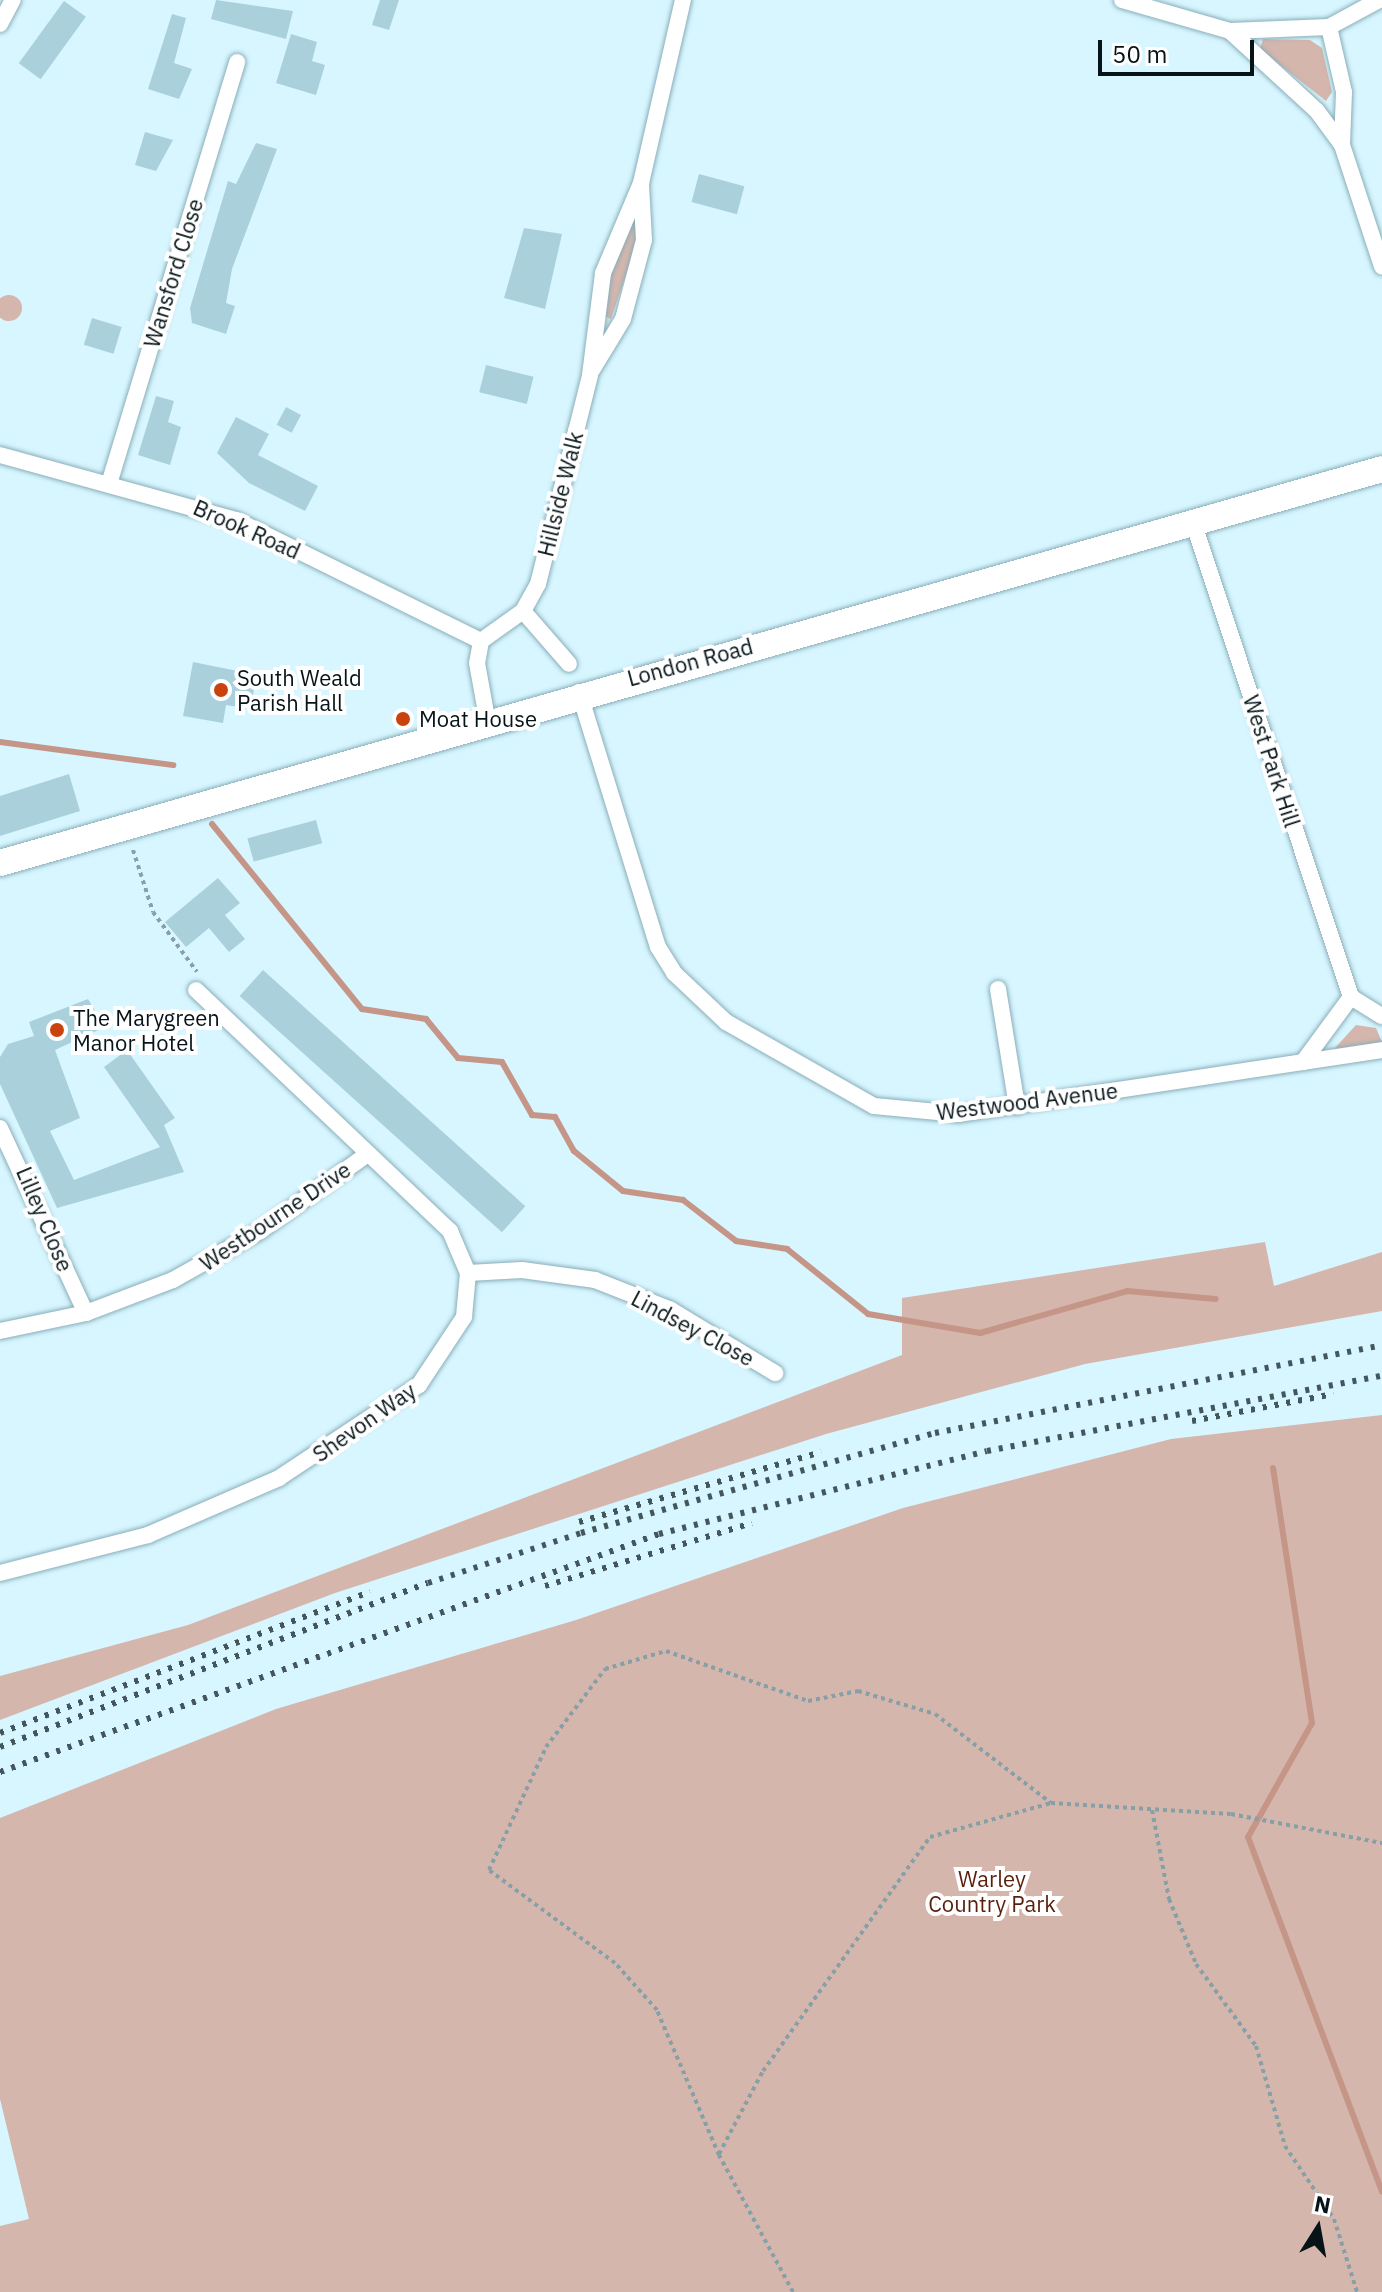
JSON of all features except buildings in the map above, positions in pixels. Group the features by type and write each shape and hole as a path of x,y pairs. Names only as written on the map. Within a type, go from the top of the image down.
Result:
{"main road":[{"name":"London Road","path":"0,863 487,718 1194,525 1382,469"}],"street":[{"path":"0,24 13,0"},
{"name":"Hillside Walk","path":"523,611 538,584 590,375 603,273 641,183 683,0"},
{"path":"1122,0 1230,31 1329,27 1379,0"},
{"path":"1329,27 1344,92 1342,145 1382,267"},
{"path":"1230,31 1342,145"},
{"name":"Wansford Close","path":"109,484 237,62"},
{"name":"Hillside Walk","path":"590,375 627,305 644,240 641,183"},
{"name":"Brook Road","path":"0,455 236,520 481,641"},
{"name":"West Park Hill","path":"1194,525 1351,997"},
{"path":"487,718 477,663 481,641 523,611 569,664"},
{"name":"Westwood Avenue","path":"579,692 658,947 704,1008 874,1106 930,1115 1017,1106 1382,1050"},
{"path":"998,989 1017,1106"},
{"path":"196,990 366,1155 450,1231 468,1273"},
{"path":"1303,1062 1351,997 1382,1016"},
{"name":"Lilley Close","path":"0,1128 86,1313"},
{"name":"Westbourne Drive","path":"0,1331 86,1313 203,1265 366,1155"},
{"name":"Lindsey Close","path":"468,1273 522,1270 595,1280 671,1310 775,1373"},
{"name":"Shevon Way","path":"0,1573 207,1512 374,1420 419,1385 452,1342 470,1291 468,1273"}],"path":[{"path":"125,825 153,912 203,979 196,990"},
{"path":"793,2292 719,2155 657,2010 615,1963 489,1870 546,1747 605,1669 666,1651 808,1701 858,1691 935,1714 1051,1803"},
{"path":"719,2155 778,2049 930,1837 1051,1803 1231,1814 1382,1843"},
{"path":"1152,1810 1169,1899 1191,1951 1256,2046 1285,2146 1334,2219 1357,2292"}],"green space":[{"path":"1263,39 1310,40 1322,48 1332,92 1326,101 1260,49"},
{"path":"639,212 638,239 611,319 604,316 606,288 620,236"},
{"path":"9,295 18,299 22,308 18,317 9,321 0,317 -4,308 0,299"},
{"path":"1356,1025 1376,1028 1382,1042 1334,1049"},
{"path":"1265,1242 1274,1286 1382,1252 1382,1311 1085,1364 826,1434 335,1593 0,1720 0,1676 188,1625 902,1355 902,1298"},
{"name":"Warley Country Park","path":"1382,1415 1382,2292 0,2292 0,2226 29,2219 0,2099 0,1818 276,1709 576,1620 903,1508 1171,1439"}],"waterway":[{"path":"0,742 173,765"},
{"path":"212,824 362,1009 426,1019 458,1058 502,1062 532,1115 555,1117 574,1151 623,1191 683,1200 736,1241 787,1249 868,1314 980,1333 1127,1291 1216,1299"},
{"path":"1273,1468 1312,1723 1248,1837 1382,2191"}],"railway":[{"path":"0,1747 428,1583 581,1533 935,1433 1382,1345"},
{"path":"0,1772 659,1534 987,1451 1382,1376"},
{"path":"1192,1421 1333,1394"},
{"path":"579,1522 821,1452"},
{"path":"545,1586 752,1523"},
{"path":"0,1733 370,1592"}],"place":[{"name":"South Weald Parish Hall","path":"221,690"},
{"name":"Moat House","path":"403,719"},
{"name":"The Marygreen Manor Hotel","path":"57,1030"}]}
